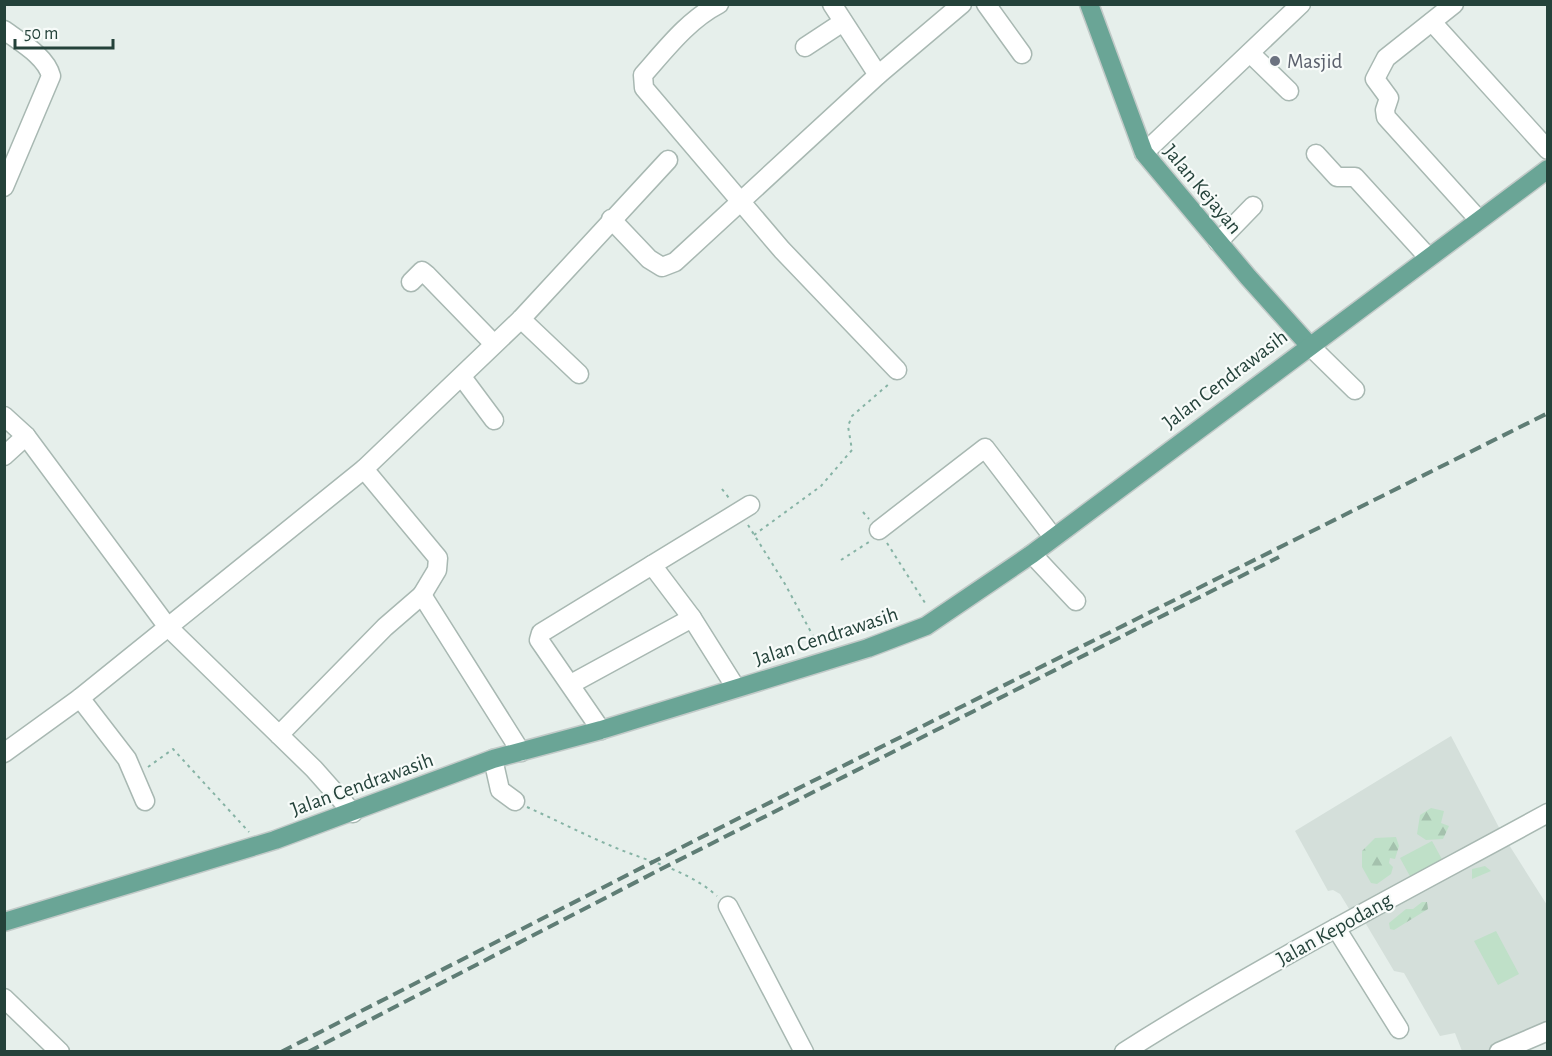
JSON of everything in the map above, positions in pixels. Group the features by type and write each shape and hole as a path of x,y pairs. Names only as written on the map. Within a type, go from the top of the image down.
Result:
{"main road":[{"name":"Jalan Kejayan","path":"1089,4 1144,153 1218,242 1309,345"},
{"name":"Jalan Cendrawasih","path":"4,922 260,845 353,813 493,759 601,730 868,648 935,620 1032,554 1309,345 1548,169"}],"street":[{"path":"719,4 704,13 664,50 644,75 642,81 644,88 740,203 821,293 897,370"},
{"path":"832,4 878,75"},
{"path":"611,219 649,259 662,267 675,262 878,75 940,12 963,4"},
{"path":"987,4 1022,54"},
{"path":"1144,153 1301,4"},
{"path":"1454,4 1386,58 1375,79 1389,98 1385,110 1386,117 1479,220"},
{"path":"805,47 843,22"},
{"path":"1432,22 1548,150"},
{"path":"4,30 40,58 49,69 51,76 4,187"},
{"path":"1250,53 1289,91"},
{"path":"1316,154 1337,177 1352,175 1355,177 1428,257"},
{"path":"4,753 80,698 364,469 521,319 611,219 668,160"},
{"path":"1218,242 1253,206"},
{"path":"411,282 422,271 494,344"},
{"path":"521,319 579,374"},
{"path":"1309,345 1355,390"},
{"path":"462,377 494,420"},
{"path":"4,416 26,436 167,626 279,735 353,813"},
{"path":"4,456 26,436"},
{"path":"880,532 985,448 1053,537"},
{"path":"279,735 385,627 422,595 437,570 438,558 364,469"},
{"path":"601,730 539,640 541,633 745,508"},
{"path":"1032,554 1076,601"},
{"path":"652,565 692,618 736,688"},
{"path":"422,595 520,752"},
{"path":"571,684 692,618"},
{"path":"80,698 127,759 145,801"},
{"path":"493,759 500,790 515,801"},
{"name":"Jalan Kepodang","path":"1124,1052 1188,1011 1548,813"},
{"path":"728,906 804,1052"},
{"path":"1336,928 1399,1029"},
{"path":"4,998 60,1052"},
{"path":"1499,1052 1548,1031"}],"path":[{"path":"754,535 821,486 852,450 848,426 852,416 890,383 897,370"},
{"path":"722,489 745,508 754,535 785,584 826,661"},
{"path":"863,512 880,532 910,576 935,620"},
{"path":"841,560 880,532"},
{"path":"134,778 173,749 260,845"},
{"path":"515,801 620,850 666,866 708,888 728,906"}],"shaded area":[{"path":"1451,736 1504,837 1547,905 1547,1029 1526,1031 1489,1051 1462,1051 1455,1033 1440,1036 1404,973 1394,971 1360,914 1354,917 1340,894 1333,890 1328,891 1295,831"}],"green space":[{"path":"1431,808 1444,811 1441,823 1449,826 1443,839 1426,840 1417,834 1420,815"},
{"path":"1396,837 1399,846 1395,859 1390,858 1389,863 1393,867 1391,874 1377,884 1371,883 1362,867 1362,851 1375,838"},
{"path":"1432,841 1444,863 1412,880 1400,858"},
{"path":"1485,866 1491,871 1472,879 1472,869"},
{"path":"1422,902 1427,902 1428,909 1394,930 1390,929 1389,923 1406,909 1413,909"},
{"path":"1496,931 1519,974 1498,985 1474,941"}],"railway":[{"path":"281,1052 741,817 1548,413"},
{"path":"308,1052 667,866 1279,557"}],"place":[{"name":"Masjid","path":"1275,61"}]}
